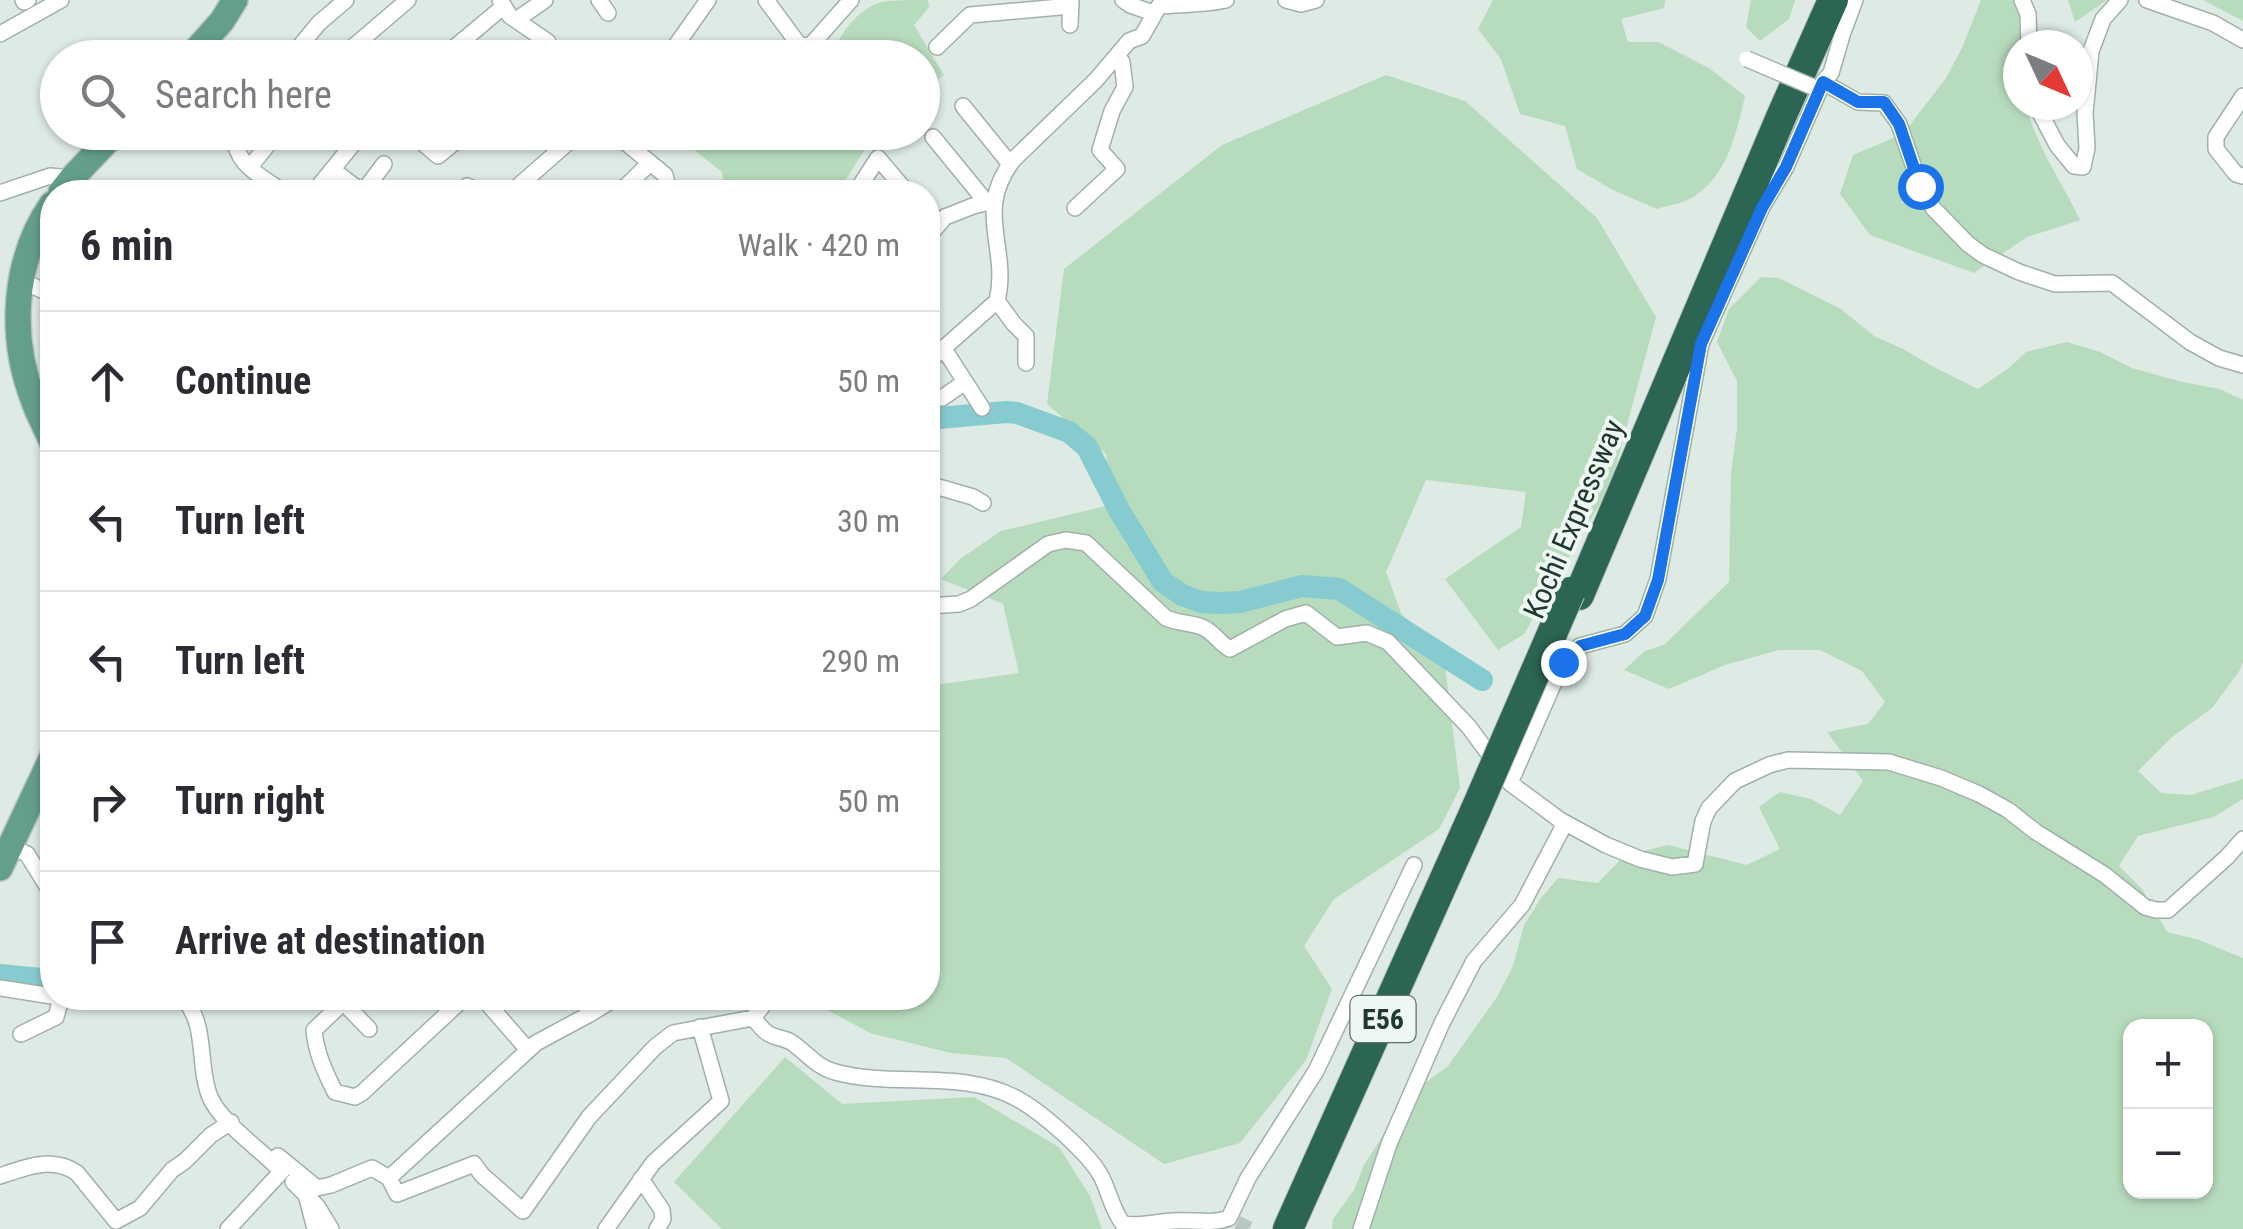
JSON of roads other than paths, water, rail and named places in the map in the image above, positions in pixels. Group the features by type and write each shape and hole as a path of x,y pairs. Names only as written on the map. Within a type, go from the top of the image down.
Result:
{"highway":[{"name":"Kochi Expressway","path":"1288,1229 1481,810 1820,0"},
{"name":"Kochi Expressway","path":"1574,594 1644,445 1781,116 1834,0"},
{"name":"Kochi Expressway","path":"1301,1229 1417,976 1481,810"}],"main road":[{"path":"205,40 235,0"},
{"path":"71,180 99,150"},
{"path":"40,227 17,303 22,364 40,415"},
{"path":"5,857 40,783"}],"street":[{"path":"0,34 61,0"},
{"path":"305,40 346,0"},
{"path":"361,40 408,0"},
{"path":"516,20 545,0"},
{"path":"680,40 708,0"},
{"path":"766,0 796,40"},
{"path":"816,40 851,0"},
{"path":"1070,0 1070,25"},
{"path":"940,44 970,15 1060,7 1070,0"},
{"path":"1123,0 1130,5 1156,6 1226,0"},
{"path":"1286,0 1302,4 1316,0"},
{"path":"1510,783 1563,662 1580,646 1625,634 1645,616 1658,580 1701,344 1762,208 1786,167 1818,84 1831,73 1855,0"},
{"path":"2022,0 2029,30"},
{"path":"2093,48 2103,19 2120,0"},
{"path":"2147,0 2213,22 2243,40"},
{"path":"462,40 502,3 510,16 545,40"},
{"path":"940,352 997,301 1000,277 990,202 1003,173 1096,80 1129,41 1142,36 1156,6"},
{"path":"1076,208 1117,169 1100,150 1112,111 1125,88 1122,62 1117,55"},
{"path":"1747,59 1858,102 1884,102 1899,124 1920,186 1933,208 1984,255 2055,284 2112,283 2190,342 2243,366"},
{"path":"2243,96 2216,137 2216,149 2236,174 2243,176"},
{"path":"962,106 1010,164"},
{"path":"2044,120 2074,166 2083,166 2087,148 2085,120"},
{"path":"940,145 990,202"},
{"path":"236,150 238,158 267,180"},
{"path":"250,167 264,150"},
{"path":"324,180 347,150"},
{"path":"525,180 559,150"},
{"path":"634,150 666,180"},
{"path":"864,180 878,158 897,180"},
{"path":"371,180 384,164"},
{"path":"633,180 650,164"},
{"path":"333,170 346,180"},
{"path":"0,193 50,176 57,180"},
{"path":"940,220 990,202"},
{"path":"21,280 40,289"},
{"path":"997,301 1026,336 1026,363"},
{"path":"944,348 982,408"},
{"path":"942,398 966,382"},
{"path":"940,487 983,503"},
{"path":"940,605 971,599 1048,544 1066,540 1086,543 1166,618 1207,628 1225,648 1230,649 1284,619 1306,613 1337,637 1366,633 1388,642 1469,727 1510,783 1560,820 1606,845 1640,859 1672,866 1695,864 1709,808 1735,781 1788,760 1889,762 1941,778 2008,810 2156,910 2168,910 2243,838"},
{"path":"1361,1229 1389,1144 1442,1023 1474,960 1522,905 1563,828 1560,820"},
{"path":"5,857 27,854 40,875"},
{"path":"753,1018 770,1036 788,1040 833,1072 874,1079 962,1083 1016,1098 1044,1116 1088,1159 1100,1174 1123,1224 1233,1220 1265,1150 1316,1071 1414,865"},
{"path":"0,988 25,984 40,991"},
{"path":"20,1034 56,1018 60,1010"},
{"path":"192,1010 214,1105 306,1194 331,1229"},
{"path":"335,1010 314,1030 314,1036 322,1067 335,1092 355,1097 451,1010"},
{"path":"354,1010 369,1029"},
{"path":"493,1010 528,1050"},
{"path":"389,1178 528,1050 582,1010"},
{"path":"228,1229 277,1166 278,1156 316,1188 331,1186 372,1168 389,1178 397,1194 474,1164 523,1211 589,1117 656,1047 673,1033 753,1018 759,1010"},
{"path":"606,1229 654,1163 721,1101 700,1028"},
{"path":"0,1176 47,1163 68,1168 77,1173 116,1221 140,1208 172,1170 231,1122"},
{"path":"641,1179 662,1210 663,1220 657,1229"},
{"path":"306,1194 315,1229"}],"waterway":[{"path":"940,418 1017,413 1069,432 1087,447 1119,510 1163,582 1182,595 1201,602 1221,603 1302,586 1339,589 1482,680"},
{"path":"0,975 40,979"}],"tunnel":[{"path":"1237,1223 1249,1229"}]}
